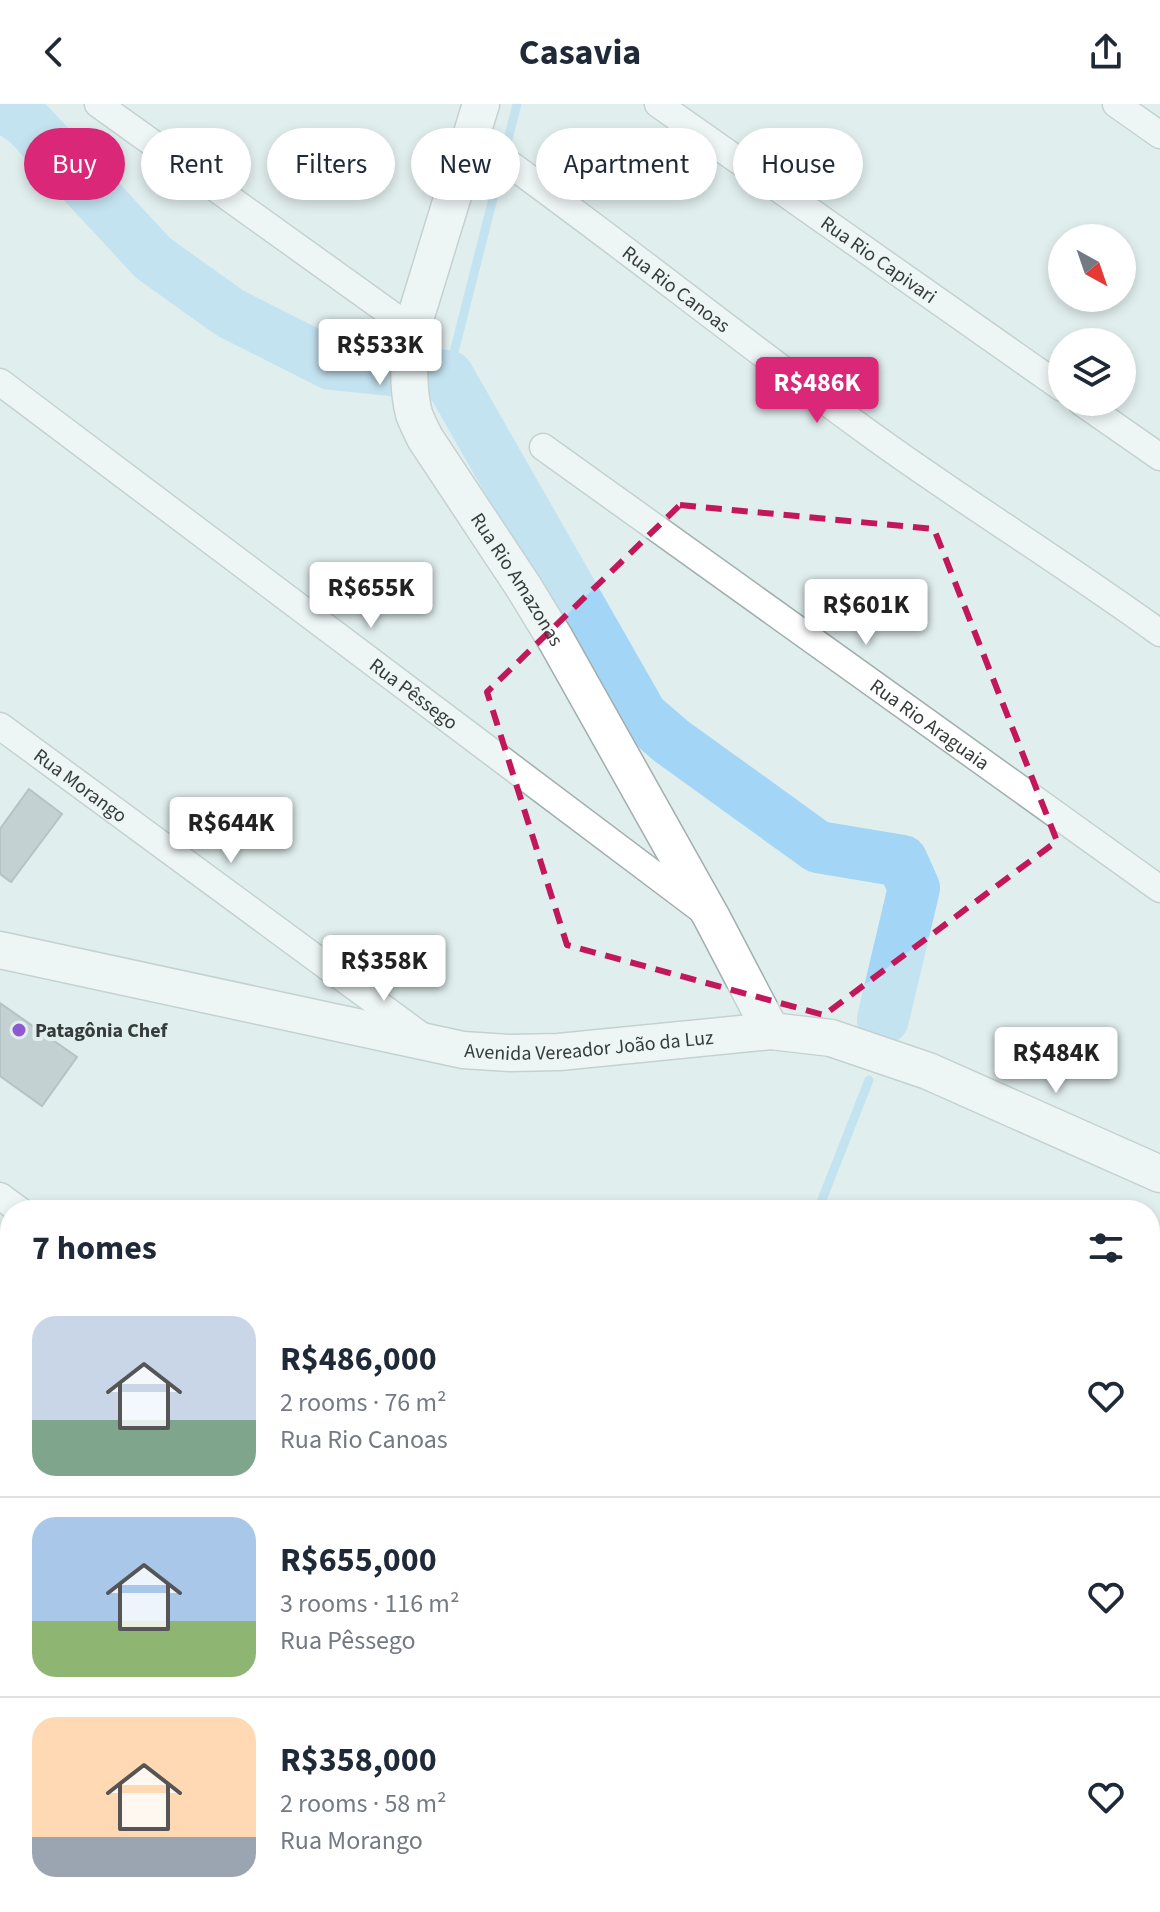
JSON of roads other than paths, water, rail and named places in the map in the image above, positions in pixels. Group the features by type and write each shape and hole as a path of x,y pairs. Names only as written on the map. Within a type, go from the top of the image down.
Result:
{"street":[{"path":"98,104 410,341"},
{"name":"Rua Rio Capivari","path":"658,104 1048,378"},
{"path":"1116,104 1160,135"},
{"name":"Rua Rio Canoas","path":"520,163 869,434 1160,633"},
{"name":"Rua Rio Amazonas","path":"465,200 410,341 410,386 415,414 425,438 556,640 712,918 771,1031"},
{"name":"Rua Pêssego","path":"0,382 712,918"},
{"path":"1101,416 1160,457"},
{"name":"Rua Rio Araguaia","path":"543,447 1160,889"},
{"name":"Rua Morango","path":"0,726 432,1044"},
{"name":"Avenida Vereador João da Luz","path":"0,950 463,1050 559,1052 771,1031 831,1038 928,1071 1160,1174"}],"waterway":[{"path":"0,104 27,122 153,258 230,313 331,364 448,376 642,716 671,741 818,847 902,861 914,888 883,1019"},
{"path":"448,376 517,104"},
{"path":"822,1200 869,1080"}],"place":[{"name":"Patagônia Chef","path":"19,1030"}]}
